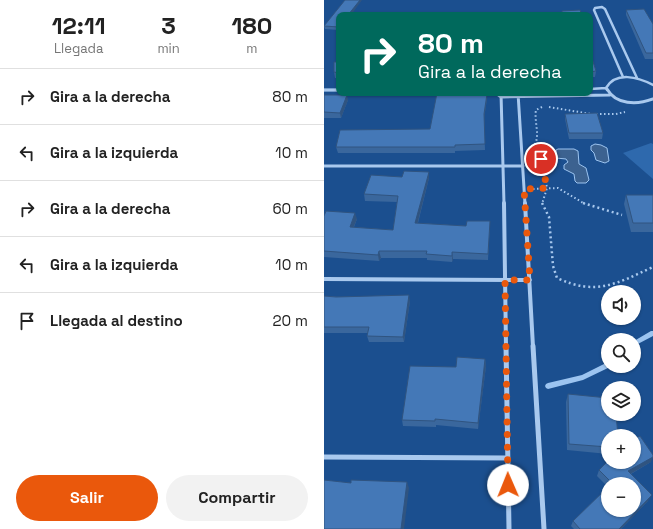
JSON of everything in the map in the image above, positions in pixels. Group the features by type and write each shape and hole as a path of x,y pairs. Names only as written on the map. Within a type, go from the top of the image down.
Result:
{"street":[{"path":"623,77 594,10 595,8 600,7 605,9 637,78"},
{"path":"606,88 611,81 623,77 637,78 653,85"},
{"path":"593,89 606,88"},
{"path":"606,88 610,95"},
{"path":"324,90 336,90"},
{"path":"593,95 610,95 626,102 636,103 653,99"},
{"path":"501,96 509,529"},
{"path":"518,96 544,529"},
{"path":"324,166 523,166"},
{"path":"324,279 530,280"},
{"path":"324,457 508,458"}],"path":[{"path":"560,96 562,105 571,115"},
{"path":"631,111 616,114 597,114 543,106 536,110 535,124 538,139 535,144 541,159 547,188 542,203 550,217 553,266 557,278 565,283 584,289 604,288 653,267"},
{"path":"522,148 536,147 552,149"},
{"path":"524,189 558,188 585,204 622,215"}],"shaded area":[{"path":"651,143 653,144 653,179 623,153"},
{"path":"595,144 607,148 609,161 605,163 596,160 594,153 591,150 591,146"},
{"path":"574,149 578,151 579,164 586,168 589,180 586,183 577,183 575,181 574,174 564,169 564,165 568,162 566,159 556,158 556,150"}],"building":[{"path":"345,0 360,0 350,12 336,12 336,27 324,26"},
{"path":"644,9 653,24 653,53 646,53 626,10"},
{"path":"580,10 581,12 562,12"},
{"path":"334,62 336,62 336,72 334,72"},
{"path":"593,62 596,71 593,72"},
{"path":"324,95 347,96 340,113 324,112"},
{"path":"436,96 487,96 484,114 485,144 455,145 455,147 336,147 340,130 430,129"},
{"path":"597,113 603,133 569,133 565,114"},
{"path":"404,171 429,172 415,223 466,226 467,221 490,221 488,254 452,252 452,256 426,254 427,251 379,251 378,255 324,251 324,216 326,211 355,213 350,227 393,230 398,196 364,194 371,175 402,177"},
{"path":"626,195 653,195 653,223 633,223"},
{"path":"409,295 403,337 367,336 369,327 324,327 324,296"},
{"path":"457,357 485,359 478,423 435,419 435,421 402,420 410,366 456,367"},
{"path":"568,394 601,397 601,421 617,421 617,429 601,429 601,446 569,444"},
{"path":"641,437 653,455 653,457 641,464"},
{"path":"601,468 632,469 628,471 634,477 606,477 599,470"},
{"path":"324,480 351,483 351,480 407,482 401,529 324,529"},
{"path":"641,484 652,495 641,506"},
{"path":"601,494 601,517 631,517 619,529 580,529 573,521"}],"waterway":[{"path":"641,340 653,333"},
{"path":"548,386 583,377 601,368"}],"route":[{"path":"508,485 505,280 530,280 524,189 547,188 541,159"}]}
